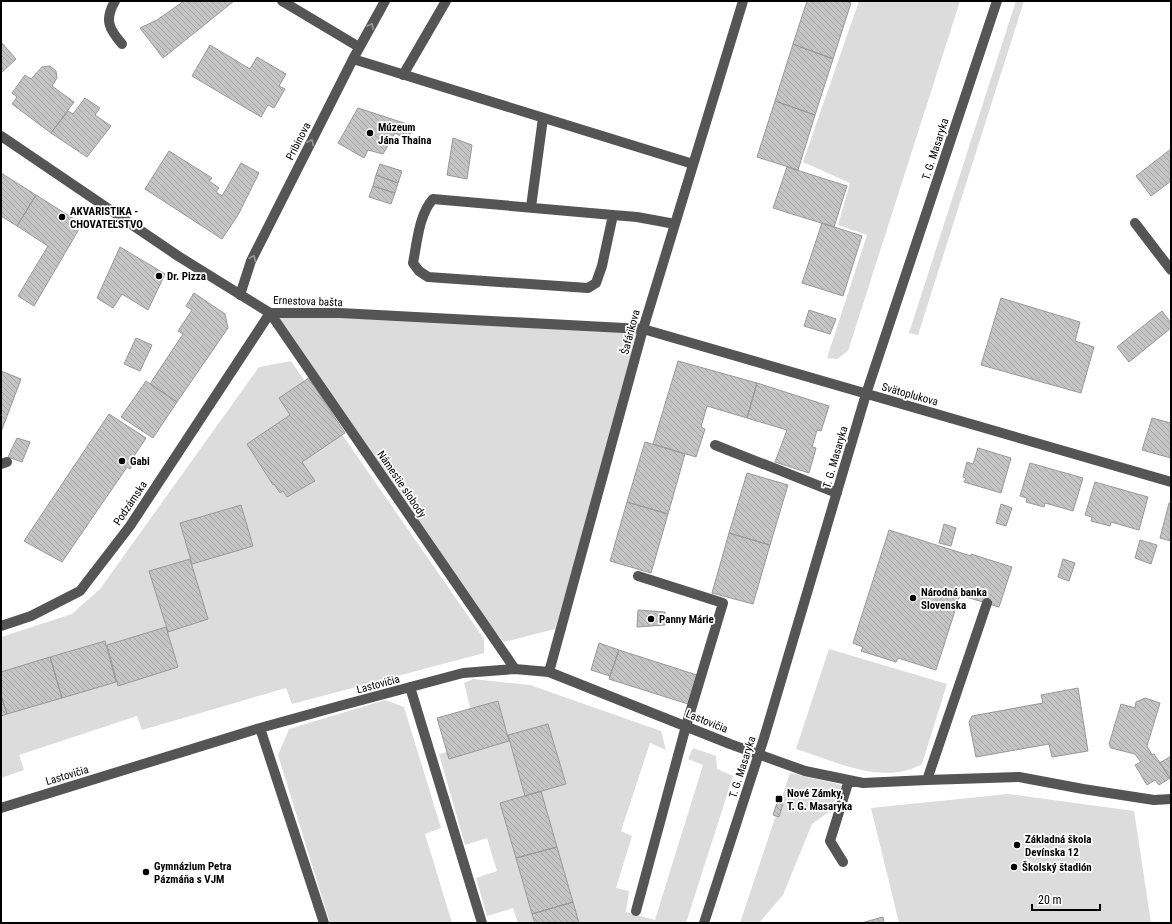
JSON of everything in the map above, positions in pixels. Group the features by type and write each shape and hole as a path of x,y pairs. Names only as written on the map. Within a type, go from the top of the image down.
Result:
{"street":[{"path":"115,1 108,19 110,30 122,44"},
{"path":"282,1 359,47"},
{"name":"Pribinova","path":"240,295 251,261 359,47 385,1"},
{"path":"403,74 446,1"},
{"name":"Šafárikova","path":"549,672 643,329 743,1"},
{"name":"T. G. Masaryka","path":"704,923 759,754 866,394 996,1"},
{"path":"353,59 693,164"},
{"path":"531,207 543,118"},
{"name":"Ernestova bašta","path":"1,136 178,256 270,313 340,313 643,329"},
{"path":"613,215 602,266 596,283 588,288 428,277 419,271 413,262 422,219 433,199 637,217 675,224"},
{"path":"1135,223 1171,270"},
{"name":"Podzámska","path":"1,626 30,616 80,591 130,526 270,313"},
{"name":"Námestie slobody","path":"270,313 514,669"},
{"name":"Svätoplukova","path":"643,329 1171,482"},
{"path":"715,445 837,492"},
{"path":"636,911 686,726 723,604 638,576"},
{"path":"927,780 987,604"},
{"name":"Lastovičia","path":"1,808 260,728 410,687 463,673 514,669 549,672 805,771 863,783 1019,777 1112,794 1154,800 1171,799"},
{"path":"410,687 482,923"},
{"path":"260,728 324,923"},
{"path":"843,862 830,841 849,780"}],"shaded area":[{"path":"859,1 960,1 848,351 837,359 827,358 867,235 838,225 850,183 803,162"},
{"path":"1016,1 1024,1 918,335 909,333"},
{"path":"270,313 643,329 555,629 504,642 459,588"},
{"path":"291,361 484,639 484,653 292,704 286,688 142,730 137,716 19,755 24,770 1,778 1,637 72,614 100,589 259,367"},
{"path":"829,649 947,684 922,764 907,770 891,773 875,772 843,765 796,749"},
{"path":"473,679 530,685 661,731 666,750 650,743 621,831 632,836 616,888 629,891 626,912 655,920 703,765 688,759 693,748 716,756 717,769 733,776 686,923 518,923 513,908 487,916 476,878 497,871 487,838 465,845 439,754 479,743 464,683"},
{"path":"385,700 404,707 441,828 425,834 452,923 330,923 278,755 289,729"},
{"path":"790,773 842,785 830,811 812,824 783,895 759,923 740,923"},
{"name":"Školský štadión","path":"1008,794 1134,811 1151,923 899,923 871,808"}],"building":[{"path":"184,1 234,1 163,58 140,28 157,20"},
{"path":"807,1 845,1 851,3 833,59 793,44"},
{"path":"1,42 16,59 1,73"},
{"path":"793,44 833,59 815,115 775,101"},
{"path":"210,45 250,69 257,57 286,74 279,86 285,89 274,108 268,105 261,117 192,76"},
{"path":"50,66 56,71 57,78 52,86 74,102 51,133 12,104 17,97 12,93 25,75 31,79 42,67"},
{"path":"85,98 100,108 95,115 111,126 87,157 51,133 68,111 73,114"},
{"path":"775,101 815,115 798,170 757,157"},
{"path":"358,108 413,126 408,140 395,133 383,154 368,150 364,158 338,143"},
{"path":"453,138 472,145 467,179 447,175"},
{"path":"1171,149 1171,181 1151,196 1136,176"},
{"path":"169,151 212,178 209,181 219,188 216,192 222,196 241,163 259,173 238,215 222,239 145,189"},
{"path":"380,164 402,171 398,183 376,175"},
{"path":"787,167 847,186 834,227 773,208"},
{"path":"1,173 36,195 17,226 1,216"},
{"path":"376,175 398,183 395,193 373,186"},
{"path":"373,186 395,193 391,204 369,197"},
{"path":"36,195 82,224 34,306 18,296 48,246 17,226"},
{"path":"822,223 862,236 843,296 802,283"},
{"path":"120,247 165,274 148,310 122,294 113,308 97,298"},
{"path":"194,293 225,314 228,328 177,402 150,384 183,334 178,331 192,310 186,306"},
{"path":"1001,298 1080,322 1075,341 1094,347 1081,393 981,365"},
{"path":"809,310 836,319 830,334 804,326"},
{"path":"1162,311 1171,323 1171,328 1129,362 1117,347"},
{"path":"136,338 152,345 140,371 124,364"},
{"path":"678,361 757,383 747,418 707,406 701,427 705,429 696,457 653,444"},
{"path":"1,371 21,379 1,432"},
{"path":"309,378 345,433 302,462 315,481 287,497 283,491 280,493 274,484 273,485 247,444 290,415 279,398"},
{"path":"146,381 177,402 153,438 121,417"},
{"path":"757,383 829,406 821,431 817,430 812,447 816,448 809,473 775,462 787,430 747,418"},
{"path":"109,414 146,438 134,456 137,459 130,469 127,467 62,562 24,541"},
{"path":"1152,418 1171,423 1171,458 1142,450"},
{"path":"17,438 30,442 22,462 8,457"},
{"path":"645,442 685,454 668,514 627,502"},
{"path":"978,448 1011,458 1001,493 964,482 966,478 963,477 967,462 973,464"},
{"path":"1030,463 1083,478 1073,511 1045,503 1044,507 1026,502 1027,498 1020,496"},
{"path":"747,473 788,485 770,545 729,533"},
{"path":"1095,482 1148,497 1139,530 1111,522 1110,526 1091,521 1092,517 1085,515"},
{"path":"627,502 668,514 651,573 610,561"},
{"path":"1169,503 1171,504 1171,541 1160,538"},
{"path":"1001,504 1012,508 1006,526 996,523"},
{"path":"241,505 253,546 192,564 180,523"},
{"path":"944,524 956,528 951,546 939,543"},
{"name":"Národná banka Slovenska","path":"889,530 971,556 971,554 1012,567 999,607 960,595 936,670 898,658 896,662 861,651 863,647 853,643"},
{"path":"729,533 770,545 753,604 712,593"},
{"path":"1140,540 1157,545 1151,564 1135,558"},
{"path":"190,559 208,619 168,632 149,571"},
{"path":"1063,559 1075,563 1069,581 1058,577"},
{"name":"Panny Márie","path":"638,610 665,612 665,625 637,627"},
{"path":"166,627 178,667 118,686 107,645"},
{"path":"105,641 116,682 62,698 50,657"},
{"path":"599,643 619,650 610,676 591,670"},
{"path":"619,650 697,675 688,704 609,679"},
{"path":"50,657 62,698 7,714 1,695 1,672"},
{"path":"1078,688 1088,751 1052,757 1049,744 976,757 969,722 972,716 1043,703 1041,695"},
{"path":"1,695 7,714 1,716"},
{"path":"1145,698 1160,703 1147,746 1170,778 1159,785 1155,780 1147,785 1135,765 1141,762 1135,754 1111,748 1109,744 1121,704 1135,708 1136,702"},
{"path":"498,701 509,741 449,759 437,718"},
{"path":"548,724 566,784 525,796 508,735"},
{"path":"1171,756 1171,780 1160,763"},
{"path":"541,791 557,847 516,858 500,803"},
{"path":"777,803 783,804 779,817 773,815"},
{"path":"557,847 573,902 532,914 516,858"},
{"path":"573,902 579,923 535,923 532,914"},
{"path":"883,917 884,923 861,923"}],"place":[{"name":"Múzeum Jána Thaina","path":"370,133"},
{"name":"AKVARISTIKA - CHOVATEĽSTVO","path":"62,217"},
{"name":"Dr. Pizza","path":"159,276"},
{"name":"Gabi","path":"122,461"},
{"name":"Národná banka Slovenska","path":"913,598"},
{"name":"Panny Márie","path":"651,619"},
{"name":"Nové Zámky, T. G. Masaryka","path":"779,799"},
{"name":"Základná škola Devínska 12","path":"1017,845"},
{"name":"Školský štadión","path":"1014,867"},
{"name":"Gymnázium Petra Pázmáňa s VJM","path":"146,872"}]}
